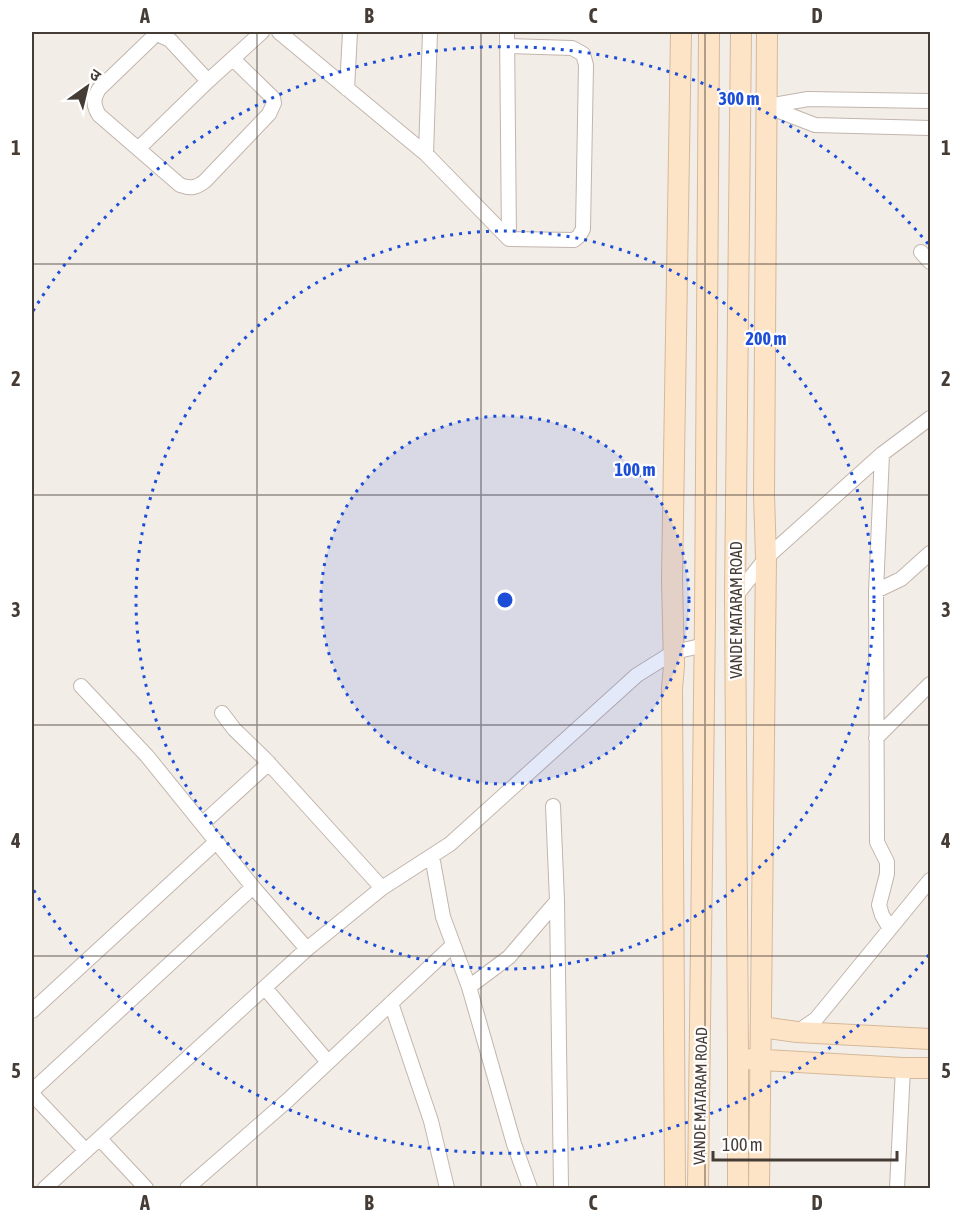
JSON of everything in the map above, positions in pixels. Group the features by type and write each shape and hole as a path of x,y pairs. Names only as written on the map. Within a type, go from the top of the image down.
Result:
{"street":[{"path":"139,148 262,32"},
{"path":"279,32 426,154 508,239 574,240 582,229 586,65 583,54 572,48 507,46"},
{"path":"347,89 350,32"},
{"path":"426,154 430,32"},
{"path":"507,32 508,239"},
{"path":"675,1188 672,579 681,32"},
{"name":"VANDE MATARAM ROAD","path":"698,1188 705,645 709,32"},
{"name":"VANDE MATARAM ROAD","path":"738,1188 735,597 741,32"},
{"path":"759,1188 766,558 764,483 767,32"},
{"path":"208,81 170,40 159,35 154,36 99,89 94,99 95,108 99,115 180,185 189,188 198,187 269,114 274,103 273,98 233,59"},
{"path":"766,106 808,99 930,100"},
{"path":"766,106 815,125 930,128"},
{"path":"735,597 766,558 882,453 928,423"},
{"path":"882,453 876,591 877,842 887,862 887,874 879,905 890,929"},
{"path":"876,591 901,579 930,553"},
{"path":"45,1188 307,949 382,888 450,844 637,675 674,652 705,645"},
{"path":"876,738 930,684"},
{"path":"81,686 147,756 253,887 307,949"},
{"path":"222,713 234,729 269,763 382,888"},
{"path":"202,824 269,763"},
{"path":"553,806 557,901 561,1187"},
{"path":"32,1011 217,841"},
{"path":"432,856 443,917 469,987 514,1144 530,1188"},
{"path":"797,1032 816,1019 930,880"},
{"path":"86,1151 32,1093 253,887"},
{"path":"469,987 509,957 557,901"},
{"path":"186,1188 288,1100 453,945"},
{"path":"265,988 328,1062"},
{"path":"392,1003 431,1121 447,1188"},
{"path":"761,1027 797,1032 930,1039"},
{"path":"738,1058 930,1068"},
{"path":"897,1188 903,1068"},
{"path":"100,1139 146,1188"}]}
